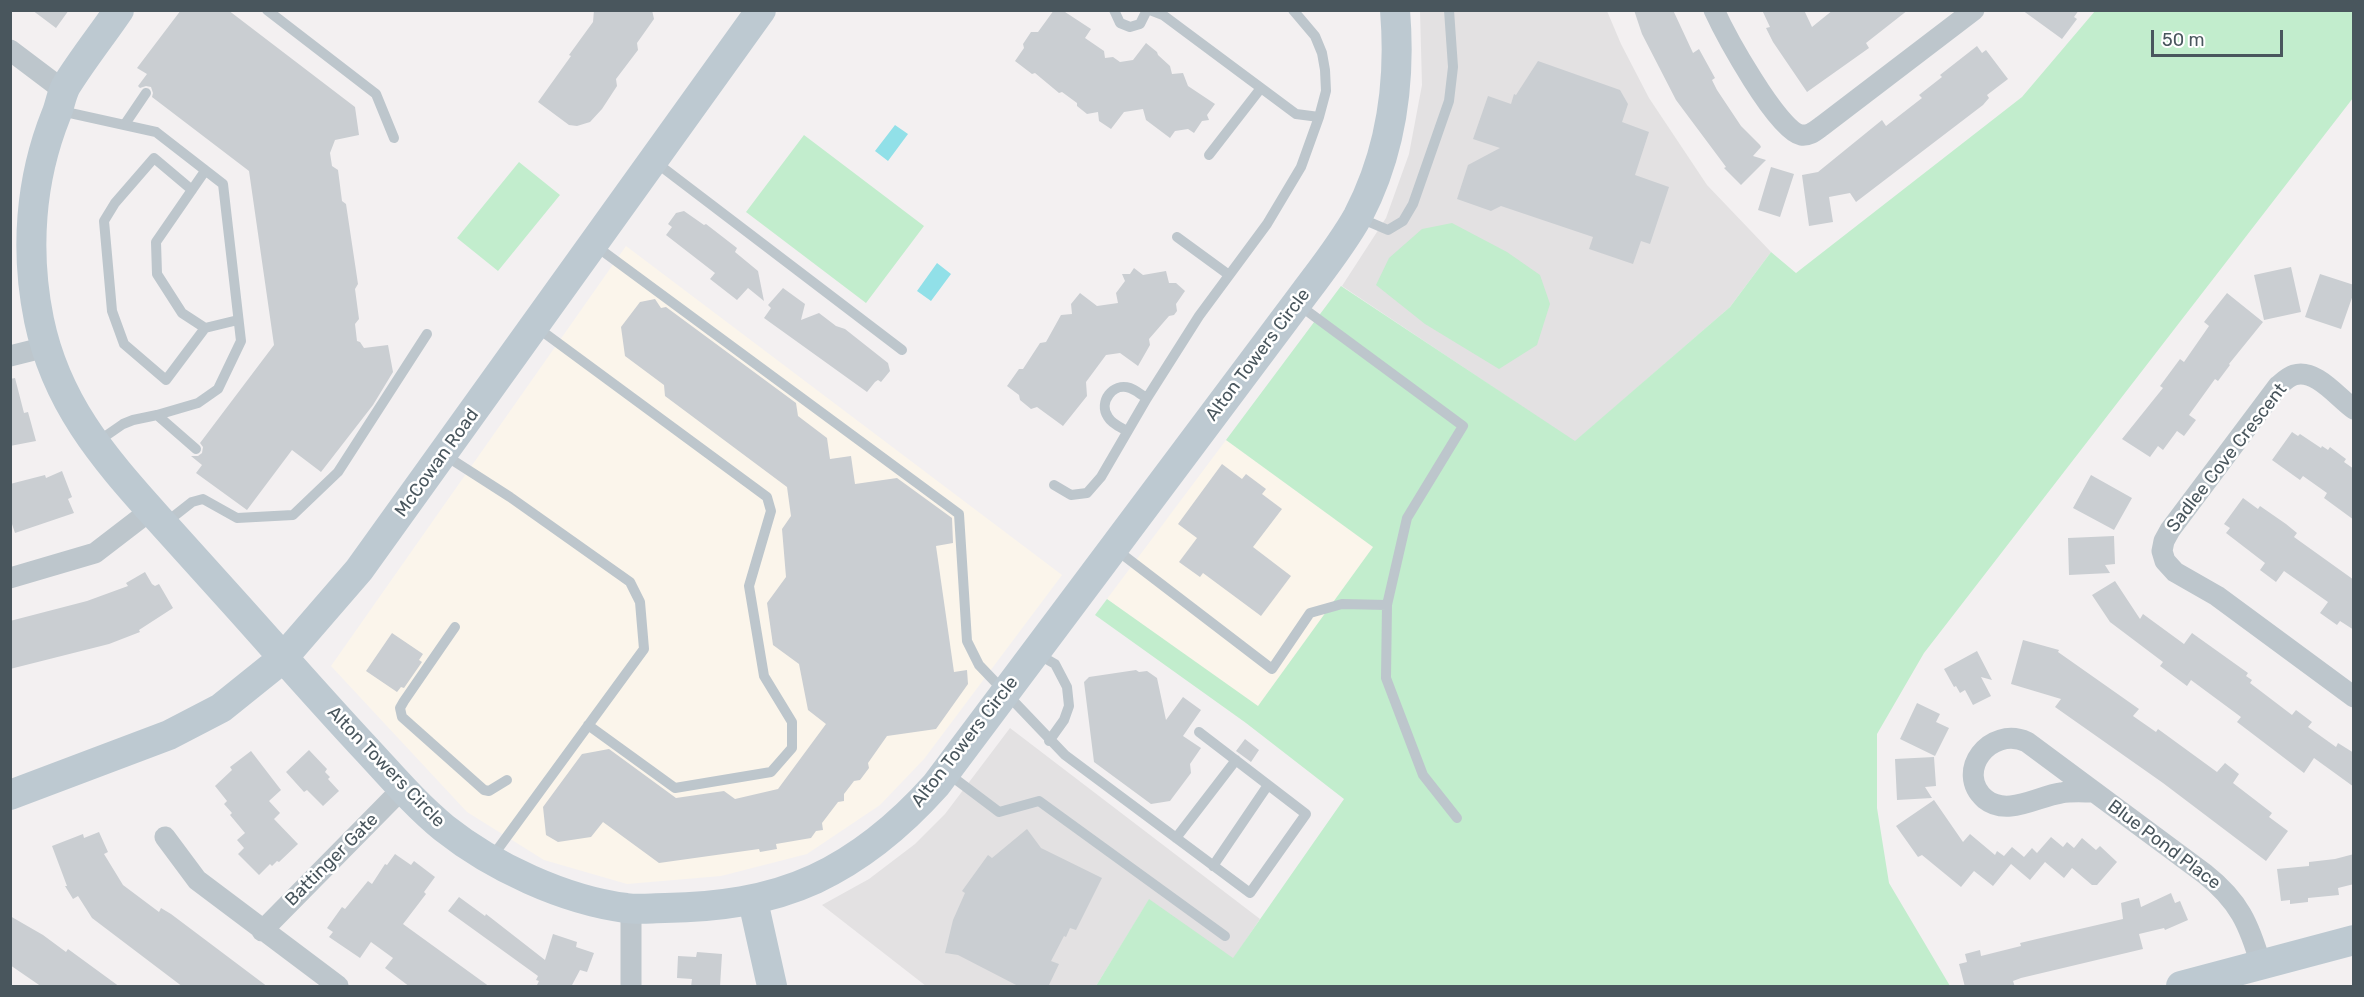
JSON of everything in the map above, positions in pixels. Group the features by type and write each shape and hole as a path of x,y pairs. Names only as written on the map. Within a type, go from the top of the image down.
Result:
{"street":[{"name":"Alton Towers Circle","path":"120,10 61,100 42,156 32,224 35,300 46,346 63,392 94,444 157,517 402,789 444,828 490,859 560,892 596,903 631,909 692,908 753,901 816,879 859,853 905,817 946,772 1297,303 1357,217 1377,172 1391,126 1397,74 1395,10"},
{"name":"McCowan Road","path":"10,795 168,735 220,708 282,658 359,570 761,10"},
{"path":"1714,10 1736,54 1791,131 1801,135 1810,134 1822,126 1974,10"},
{"path":"10,50 61,100"},
{"path":"10,356 46,346"},
{"name":"Sadlee Cove Crescent","path":"2354,409 2312,377 2302,374 2292,376 2278,386 2170,530 2162,551 2175,573 2217,596 2354,697"},
{"path":"10,578 95,552 157,517"},
{"name":"Blue Pond Place","path":"2093,792 2061,792 2008,807 1997,805 1986,799 1978,789 1974,778 1975,766 1979,755 1994,742 2002,739 2019,739 2093,792 2205,874 2230,896 2253,934 2261,965"},
{"name":"Battinger Gate","path":"262,931 402,789"},
{"path":"165,837 197,880 338,987"},
{"path":"753,901 772,987"},
{"path":"631,909 631,987"},
{"path":"2181,987 2354,940"}],"lane":[{"path":"267,10 376,94 394,138"},
{"path":"1114,10 1120,23 1130,27 1140,24 1149,10 1163,15 1296,114 1319,117"},
{"path":"1054,485 1071,495 1087,493 1101,477 1147,398 1229,275 1267,224 1301,166 1326,91 1325,70 1322,53 1315,36 1293,10"},
{"path":"1357,217 1388,230 1403,220 1413,204 1449,101 1453,67 1449,10"},
{"path":"1209,155 1261,88"},
{"path":"125,124 146,93"},
{"path":"61,100 125,124 156,132 223,184 241,341 218,389 198,403 123,424 94,444"},
{"path":"192,190 154,158 115,203 104,221 112,311 124,344 166,380 205,328 238,320"},
{"path":"653,160 902,350"},
{"path":"205,171 156,242 158,274 182,313 205,328"},
{"path":"1177,237 1229,275"},
{"path":"593,244 959,514 967,641 979,665 1049,741 1065,755 1250,893 1305,814 1200,732"},
{"path":"1297,303 1463,426 1407,518 1387,605 1386,678 1423,775 1457,818"},
{"path":"535,326 767,497 771,511 749,586 764,676 792,722 792,748 771,772 675,788 588,725"},
{"path":"157,517 203,499 237,519 293,515 338,472 427,333"},
{"path":"1127,431 1107,417 1104,407 1107,397 1117,388 1123,387 1131,388 1147,398"},
{"path":"157,415 196,449"},
{"path":"443,454 510,497 630,582 640,602 644,649 490,859"},
{"path":"1114,548 1272,669 1310,613 1341,604 1387,605"},
{"path":"455,627 404,701 400,708 402,717 484,790 489,792 507,780"},
{"path":"1035,652 1055,664 1067,687 1069,706 1067,713 1049,741"},
{"path":"1176,838 1236,760"},
{"path":"946,772 999,812 1039,801 1225,936"},
{"path":"1213,866 1268,785"}],"shaded area":[{"path":"1420,11 1607,11 1649,98 1707,185 1771,252 1730,307 1575,442 1342,286 1386,218 1409,154 1422,85"},
{"path":"626,246 1062,575 924,759 880,805 807,854 721,876 627,884 544,860 467,812 331,666"},
{"path":"1226,440 1374,547 1258,707 1107,599"},
{"path":"1010,728 1260,919 1233,959 1149,900 1096,986 926,986 822,905 869,879 915,844 945,814"}],"green space":[{"path":"2095,11 2353,11 2353,98 1924,653 1877,734 1877,808 1889,883 1950,986 1096,986 1149,899 1233,958 1344,799 1246,723 1095,615 1107,599 1258,706 1373,547 1226,440 1341,286 1575,441 1730,307 1771,252 1796,273 2022,97"},
{"path":"804,135 924,226 866,303 746,212"},
{"path":"519,162 560,195 498,271 457,238"},
{"path":"1452,223 1507,252 1540,275 1550,304 1537,345 1499,369 1425,324 1376,285 1389,258 1422,229"}],"water":[{"path":"895,125 908,134 888,161 875,151"},
{"path":"937,263 951,274 931,301 917,291"}],"building":[{"path":"32,10 69,10 56,28"},
{"path":"181,10 228,10 355,107 359,135 335,140 330,153 332,166 338,170 342,201 346,204 358,284 355,289 359,319 355,324 357,341 364,348 388,345 393,372 373,405 321,472 292,450 247,510 196,473 202,465 191,456 198,456 202,453 203,447 200,443 274,345 249,171 152,97 151,87 140,88 138,86 147,74 137,68"},
{"path":"594,10 652,10 654,19 637,43 638,50 616,79 617,86 602,109 590,122 577,126 569,125 538,102 593,22"},
{"path":"1054,10 1062,10 1091,29 1085,38 1104,51 1105,58 1113,57 1120,62 1133,60 1146,43 1170,66 1172,74 1183,73 1188,86 1215,104 1207,115 1209,120 1202,121 1194,133 1188,129 1175,131 1170,138 1146,120 1143,109 1124,112 1111,129 1099,121 1098,112 1087,114 1077,106 1077,103 1062,92 1059,93 1035,73 1032,74 1015,61 1031,32 1038,32"},
{"path":"1634,10 1673,10 1693,53 1699,49 1715,78 1712,80 1717,90 1741,126 1760,145 1761,147 1753,156 1766,160 1741,185 1724,168 1726,167 1676,100 1642,34"},
{"path":"1762,10 1804,10 1812,27 1833,10 1908,10 1866,43 1869,48 1807,92 1773,42 1766,28 1770,27"},
{"path":"2022,10 2079,10 2074,17 2077,19 2062,39"},
{"path":"1977,46 1982,53 1986,50 2008,79 1987,95 1989,98 1983,105 1856,202 1850,193 1829,197 1833,222 1809,226 1802,175 1818,172 1882,120 1886,126 1922,98 1919,95 1942,77 1940,75"},
{"path":"1538,61 1620,90 1628,104 1622,122 1649,132 1635,175 1669,187 1650,244 1641,241 1633,264 1589,249 1593,237 1501,206 1491,211 1457,199 1468,165 1500,148 1473,139 1488,96 1511,104 1514,94 1516,95"},
{"path":"1771,167 1794,174 1780,217 1758,210"},
{"path":"684,211 704,225 706,224 737,248 735,252 758,271 764,301 748,288 737,300 710,279 715,273 666,235 672,227 668,224 676,213"},
{"path":"2291,267 2301,312 2264,320 2254,275"},
{"path":"1134,268 1143,275 1166,271 1169,283 1176,283 1185,291 1176,304 1177,311 1174,315 1169,316 1149,339 1150,345 1138,366 1120,353 1106,355 1086,382 1087,396 1063,426 1037,407 1031,409 1020,400 1019,395 1007,386 1019,369 1023,369 1040,343 1046,342 1061,315 1072,314 1071,304 1080,293 1097,306 1118,303 1116,293 1125,281 1122,274 1130,274"},
{"path":"2320,274 2354,285 2354,292 2341,329 2305,317"},
{"path":"783,288 805,304 801,320 819,313 836,326 845,329 888,363 890,371 881,382 878,380 875,382 867,392 764,318 771,308 768,305"},
{"path":"2227,293 2263,322 2218,381 2215,379 2189,415 2196,420 2184,436 2177,431 2163,450 2158,446 2150,457 2122,439 2163,388 2160,386 2180,359 2184,362 2209,326 2204,322"},
{"path":"655,299 661,308 666,307 796,403 798,416 827,438 830,459 851,456 855,484 897,478 952,518 953,543 936,546 954,672 967,670 968,684 936,729 887,736 868,763 869,768 860,780 854,781 844,794 844,801 838,802 822,823 823,830 816,831 811,838 776,844 777,849 760,852 759,849 659,863 603,822 591,837 558,842 546,835 543,807 582,754 609,749 676,798 724,791 735,799 778,789 826,724 808,710 799,664 773,645 767,603 786,577 782,529 791,516 787,487 665,396 664,385 625,356 621,327 640,302"},
{"path":"15,378 24,413 28,412 36,441 10,446 10,379"},
{"path":"2292,432 2298,436 2300,434 2321,448 2322,446 2328,450 2330,447 2346,459 2344,462 2354,469 2354,520 2324,498 2327,493 2303,476 2300,480 2272,460"},
{"path":"1222,464 1242,479 1246,474 1266,489 1262,494 1282,509 1253,547 1291,576 1261,616 1203,573 1200,577 1179,562 1197,538 1178,524"},
{"path":"62,471 72,497 68,499 74,513 15,533 10,518 10,484 45,475 46,478"},
{"path":"2091,475 2132,498 2114,530 2073,508"},
{"path":"2243,498 2258,509 2260,506 2286,524 2297,533 2294,537 2354,580 2354,630 2340,621 2337,625 2320,613 2328,602 2284,571 2276,582 2260,570 2265,563 2226,533 2230,528 2224,524"},
{"path":"2114,536 2115,564 2105,565 2110,573 2069,575 2068,538"},
{"path":"145,572 152,584 155,586 159,584 173,608 139,630 140,632 109,644 10,669 10,621 87,601 128,586 126,583"},
{"path":"2115,581 2140,619 2143,614 2184,644 2192,633 2248,673 2246,676 2252,680 2250,683 2292,715 2296,710 2312,722 2308,727 2336,747 2338,743 2354,753 2354,787 2314,758 2304,773 2237,722 2241,717 2191,680 2187,686 2160,666 2163,662 2110,622 2092,595"},
{"path":"392,633 423,654 419,660 422,662 404,688 401,687 397,692 366,671"},
{"path":"2023,640 2059,650 2058,652 2139,709 2133,716 2156,732 2158,729 2217,772 2225,763 2239,774 2233,783 2272,813 2269,817 2288,831 2266,861 2163,783 2055,707 2061,699 2011,684"},
{"path":"1977,651 1992,680 1981,677 1991,696 1973,705 1965,690 1960,693 1956,686 1954,687 1944,669"},
{"path":"1136,670 1147,671 1157,678 1166,720 1183,697 1201,710 1183,736 1201,748 1190,764 1191,773 1170,801 1151,804 1094,762 1084,682 1089,677"},
{"path":"1917,703 1940,714 1936,722 1949,728 1935,756 1900,739"},
{"path":"1245,739 1259,750 1251,762 1236,751"},
{"path":"309,750 327,769 325,772 330,777 328,779 339,791 323,806 307,790 304,792 286,772"},
{"path":"251,751 281,790 269,801 280,813 274,819 298,844 279,862 277,861 272,866 270,864 259,875 238,854 244,848 237,840 245,833 230,815 232,813 224,804 227,801 215,786 232,770 230,767"},
{"path":"1934,757 1936,786 1925,787 1932,798 1897,800 1895,759"},
{"path":"1934,800 1963,842 1970,834 1995,855 1997,851 2004,856 2012,847 2024,857 2032,848 2037,853 2051,837 2063,847 2067,842 2074,848 2082,838 2096,850 2100,846 2117,862 2097,885 2092,885 2072,868 2064,878 2045,862 2030,880 2011,864 1993,886 1974,871 1961,887 1922,855 1918,857 1896,826"},
{"path":"1027,829 1041,848 1102,878 1076,930 1070,928 1051,961 1059,964 1048,987 1020,987 958,955 945,953 953,920 965,893 962,891 988,855 992,858"},
{"path":"99,832 108,852 104,854 123,885 159,912 161,908 171,914 268,987 183,987 92,918 78,896 73,899 65,886 67,886 52,846 83,834 84,838"},
{"path":"395,854 411,865 414,861 435,877 424,892 426,894 403,924 490,987 410,987 385,968 393,958 371,942 360,958 329,937 333,932 327,928 342,907 345,909 368,881 372,884 385,864 387,865"},
{"path":"2354,854 2354,884 2338,888 2339,895 2308,898 2308,902 2290,904 2290,900 2281,901 2277,869 2309,866 2309,862"},
{"path":"2171,893 2175,903 2180,901 2188,920 2165,930 2164,928 2139,934 2143,949 2021,978 2013,981 2015,987 1965,987 1959,964 1967,962 1965,954 1980,950 1981,956 2021,946 2020,943 2123,919 2121,903 2139,898 2141,907"},
{"path":"459,897 485,916 486,914 545,960 553,934 577,942 576,947 594,953 587,972 580,970 571,987 536,987 539,981 536,980 538,976 448,911"},
{"path":"10,916 43,935 66,952 68,949 120,987 42,987 10,965"},
{"path":"697,952 722,954 720,987 691,987 692,979 677,978 678,956 696,957"}]}
